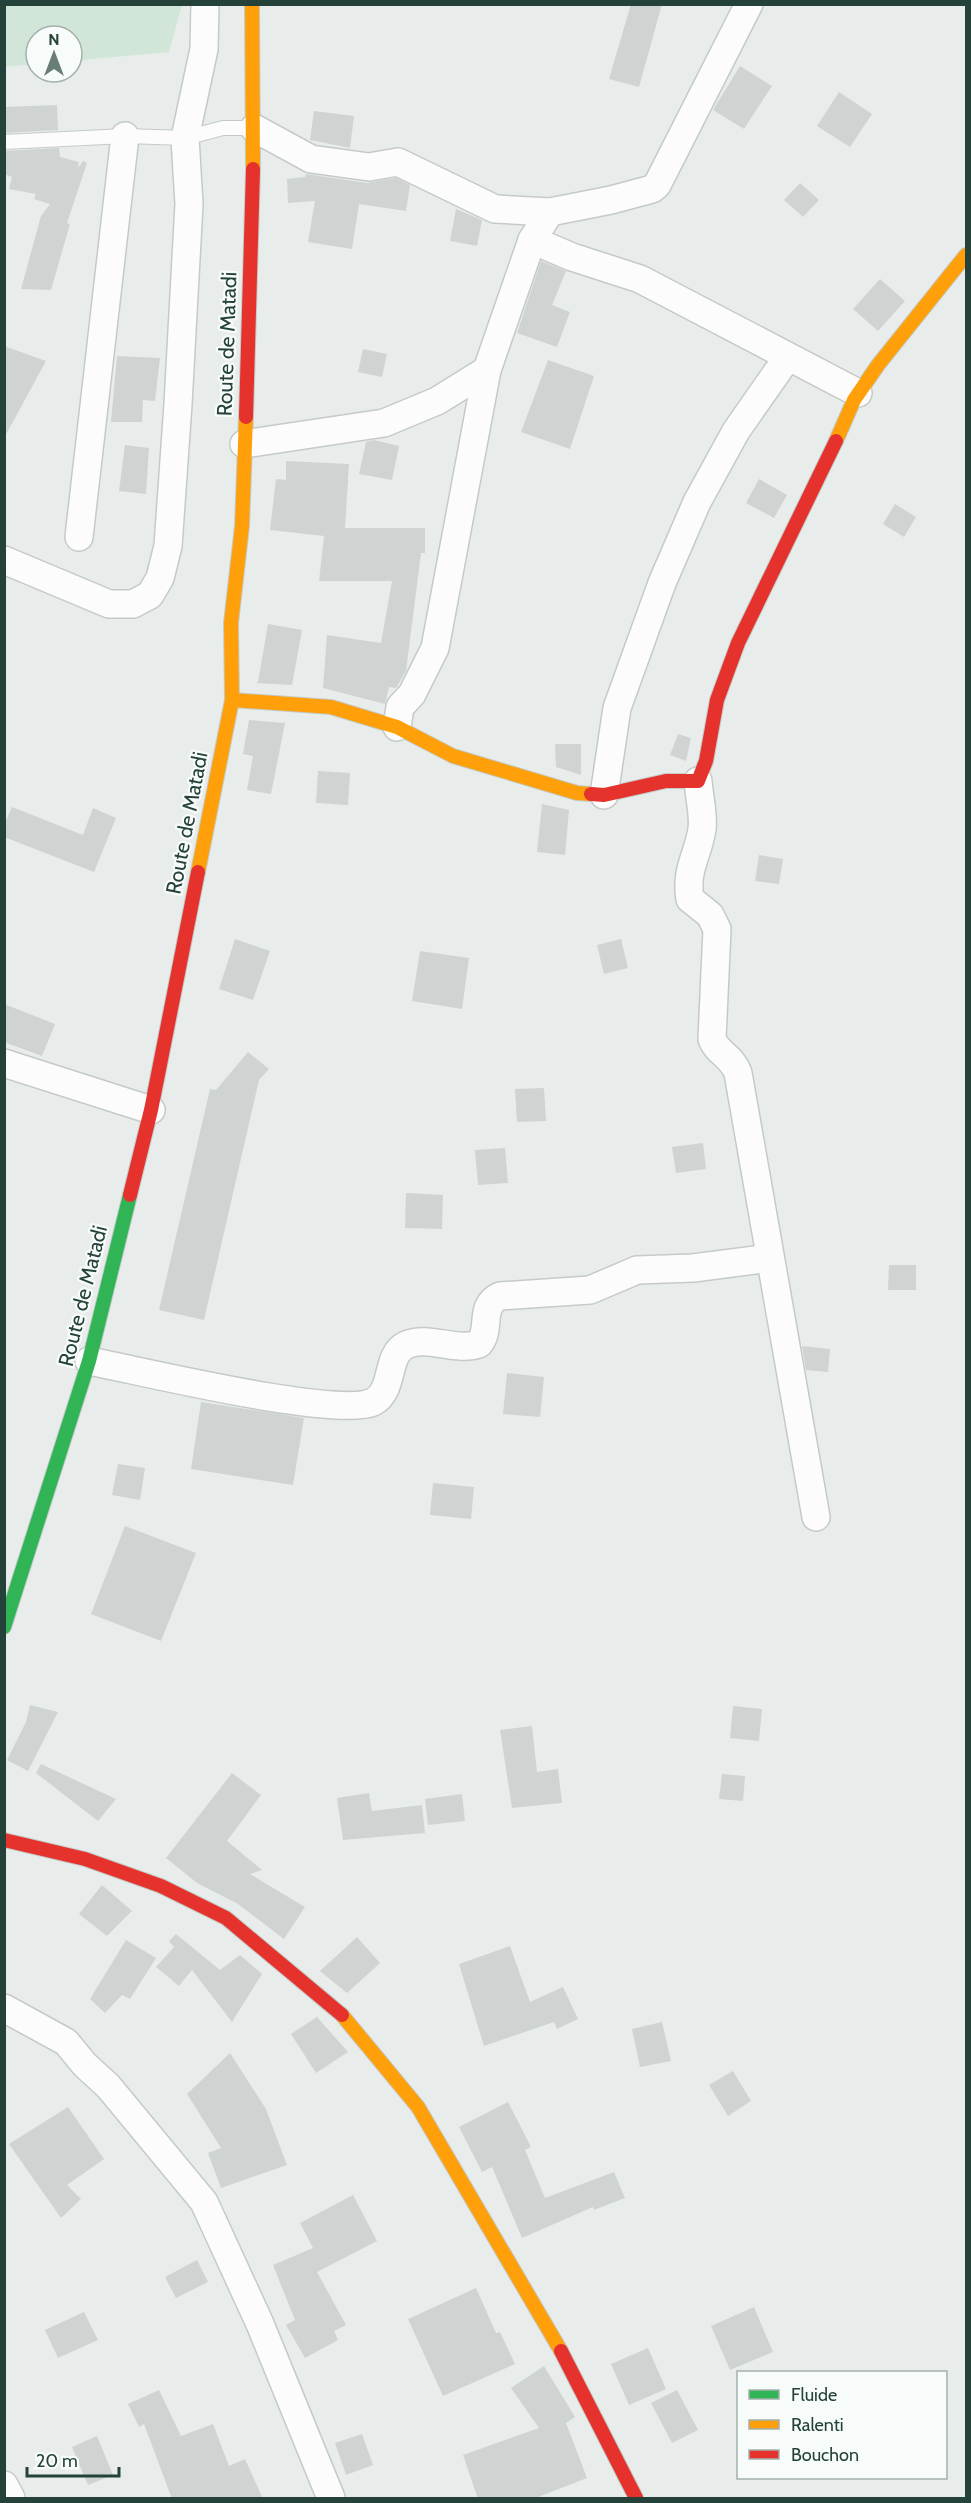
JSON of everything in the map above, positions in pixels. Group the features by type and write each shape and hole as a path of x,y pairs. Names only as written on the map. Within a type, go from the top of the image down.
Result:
{"main road":[{"name":"Route de Matadi","path":"4,1627 89,1361 152,1110 232,700 231,623 242,526 249,354 254,128 252,4"},
{"path":"232,700 331,707 397,727 453,756 577,793 604,795 666,781 698,781 706,761 717,700 738,643 858,393 966,255"},
{"path":"4,1840 85,1859 161,1886 226,1918 274,1959 338,2008 423,2116 578,2380 636,2499"}],"street":[{"path":"4,560 109,604 133,604 150,595 160,578 168,546 178,404 189,204 185,138 204,49 205,4"},
{"path":"254,128 311,159 369,167 398,162 495,209 550,212 611,200 652,189 657,185 749,4"},
{"path":"79,537 125,136"},
{"path":"397,727 400,707 412,694 435,648 487,370 532,240 550,212"},
{"path":"532,240 572,257 640,279 787,358 858,393"},
{"path":"604,795 617,708 662,583 697,502 736,431 787,358"},
{"path":"244,444 384,423 437,401 487,370"},
{"path":"698,781 702,828 689,870 688,888 690,899 710,915 717,928 712,1039 715,1046 733,1060 738,1073 816,1517"},
{"path":"4,1063 152,1110"},
{"path":"89,1361 300,1403 359,1406 374,1402 384,1392 397,1352 404,1346 422,1342 452,1347 479,1344 483,1340 486,1309 492,1300 500,1296 590,1290 637,1270 693,1268 770,1258"},
{"path":"4,2008 66,2042 85,2065 108,2086 204,2202 260,2324 331,2499"},
{"path":"4,2485 11,2499"}],"lane":[{"path":"4,142 125,136 185,138 224,128 254,128"}],"green space":[{"path":"5,4 182,4 169,52 84,60 84,24 24,24 24,65 5,67"}],"building":[{"path":"631,4 662,4 639,87 609,79"},
{"path":"740,66 772,86 744,129 713,110"},
{"path":"839,92 872,114 850,147 817,126"},
{"path":"57,105 58,130 4,133 4,107"},
{"path":"314,111 354,116 350,148 310,140"},
{"path":"59,148 60,157 79,162 78,168 83,161 87,163 67,223 70,224 51,290 21,289 41,216 50,204 34,199 36,194 9,189 12,177 4,174 4,151"},
{"path":"306,174 367,183 396,178 410,185 406,211 359,204 352,249 308,242 315,201 288,203 287,179 305,177"},
{"path":"800,183 819,200 803,217 784,200"},
{"path":"456,209 482,220 477,246 450,241"},
{"path":"541,261 566,271 552,305 570,312 557,347 517,333"},
{"path":"880,279 905,301 878,331 853,309"},
{"path":"4,346 46,361 4,438"},
{"path":"363,349 387,354 382,377 358,372"},
{"path":"117,356 160,358 155,401 143,400 142,422 111,422"},
{"path":"548,360 594,376 570,449 521,432"},
{"path":"374,440 399,446 392,480 359,474 366,442"},
{"path":"125,445 149,448 146,494 119,491"},
{"path":"286,461 349,464 345,528 425,528 425,553 421,553 406,671 396,688 389,687 385,704 323,688 327,635 381,643 392,581 319,581 324,536 270,530 276,479 286,480"},
{"path":"759,479 787,495 774,518 746,503"},
{"path":"895,504 916,517 904,537 883,524"},
{"path":"268,624 302,630 292,685 255,683 258,682"},
{"path":"249,720 285,723 271,794 247,790 253,756 243,754"},
{"path":"678,734 691,738 686,761 670,755"},
{"path":"555,744 581,744 581,775 556,767"},
{"path":"318,771 350,773 348,805 316,803"},
{"path":"542,804 569,810 565,855 537,852"},
{"path":"12,807 83,835 93,808 116,818 94,872 4,837 4,825"},
{"path":"759,855 783,859 779,884 755,881"},
{"path":"235,939 270,951 253,1000 219,989"},
{"path":"621,939 628,968 604,974 597,945"},
{"path":"420,951 469,958 462,1009 412,1001"},
{"path":"4,1004 55,1024 42,1056 4,1042"},
{"path":"248,1052 269,1069 259,1080 204,1320 159,1310 210,1089 216,1090"},
{"path":"544,1088 546,1121 517,1122 515,1089"},
{"path":"703,1143 706,1169 676,1173 672,1147"},
{"path":"505,1148 508,1183 478,1185 475,1150"},
{"path":"406,1193 443,1195 442,1229 405,1228"},
{"path":"889,1265 916,1265 916,1290 888,1290"},
{"path":"802,1346 830,1349 828,1372 806,1370"},
{"path":"507,1373 544,1377 540,1417 503,1414"},
{"path":"201,1402 304,1418 293,1485 191,1469"},
{"path":"118,1464 145,1468 140,1500 112,1495"},
{"path":"433,1483 474,1487 471,1519 430,1515"},
{"path":"125,1526 196,1553 161,1641 91,1614"},
{"path":"30,1705 58,1712 28,1771 7,1760 26,1722"},
{"path":"733,1706 762,1709 759,1741 730,1738"},
{"path":"532,1726 537,1772 558,1769 562,1803 512,1808 500,1730"},
{"path":"41,1764 116,1799 98,1821 36,1773"},
{"path":"232,1773 261,1795 227,1841 262,1870 250,1874 305,1907 284,1939 238,1904 197,1883 166,1858"},
{"path":"722,1774 745,1776 743,1801 719,1799"},
{"path":"369,1793 372,1811 422,1805 425,1833 343,1840 337,1798"},
{"path":"462,1794 465,1821 428,1825 425,1799"},
{"path":"102,1885 132,1911 107,1936 79,1914"},
{"path":"176,1934 220,1970 240,1955 262,1974 232,2022 192,1970 179,1986 156,1967 174,1947 169,1941"},
{"path":"357,1937 380,1963 347,1993 320,1971"},
{"path":"126,1940 156,1958 130,1999 122,1995 105,2013 90,1999"},
{"path":"510,1946 530,2002 563,1987 578,2019 557,2029 554,2022 484,2046 459,1964"},
{"path":"317,2017 348,2052 316,2073 291,2034"},
{"path":"662,2022 671,2061 640,2067 632,2029"},
{"path":"230,2053 266,2109 287,2165 221,2188 208,2153 221,2148 187,2094"},
{"path":"733,2071 751,2101 728,2116 709,2085"},
{"path":"508,2102 531,2147 525,2150 545,2198 614,2172 625,2198 594,2210 593,2207 522,2238 492,2167 482,2172 459,2127"},
{"path":"68,2107 104,2159 67,2185 81,2199 61,2218 9,2144"},
{"path":"353,2195 377,2241 317,2272 346,2325 334,2331 338,2340 305,2358 286,2325 295,2320 273,2265 313,2248 300,2223"},
{"path":"197,2260 208,2282 176,2298 165,2277"},
{"path":"476,2288 496,2333 500,2332 515,2364 443,2396 408,2319"},
{"path":"754,2307 773,2352 730,2370 711,2326"},
{"path":"84,2312 98,2340 58,2358 45,2330"},
{"path":"648,2348 666,2389 629,2405 611,2364"},
{"path":"544,2366 575,2417 566,2423 587,2478 533,2499 478,2499 463,2455 539,2428 511,2388"},
{"path":"159,2390 181,2436 213,2424 229,2466 245,2459 263,2499 172,2499 144,2424 139,2427 128,2404"},
{"path":"677,2390 698,2430 672,2443 651,2403"},
{"path":"362,2434 373,2465 346,2475 335,2443"},
{"path":"97,2436 113,2475 88,2485 72,2447"}],"traffic: fast":[{"path":"4,1627 89,1361 130,1195"}],"traffic: slow":[{"path":"252,4 253,169"},
{"path":"836,441 854,400 878,365 966,255"},
{"path":"198,872 232,700 231,623 242,526 246,417"},
{"path":"232,700 331,707 397,727 453,756 577,793 591,794"},
{"path":"342,2015 418,2107 561,2351"}],"traffic: jam":[{"path":"246,417 253,169"},
{"path":"591,794 604,795 666,781 698,781 706,761 717,700 738,643 836,441"},
{"path":"130,1195 151,1110 198,872"},
{"path":"4,1840 85,1859 161,1886 226,1918 342,2015"},
{"path":"561,2351 636,2498"}]}
